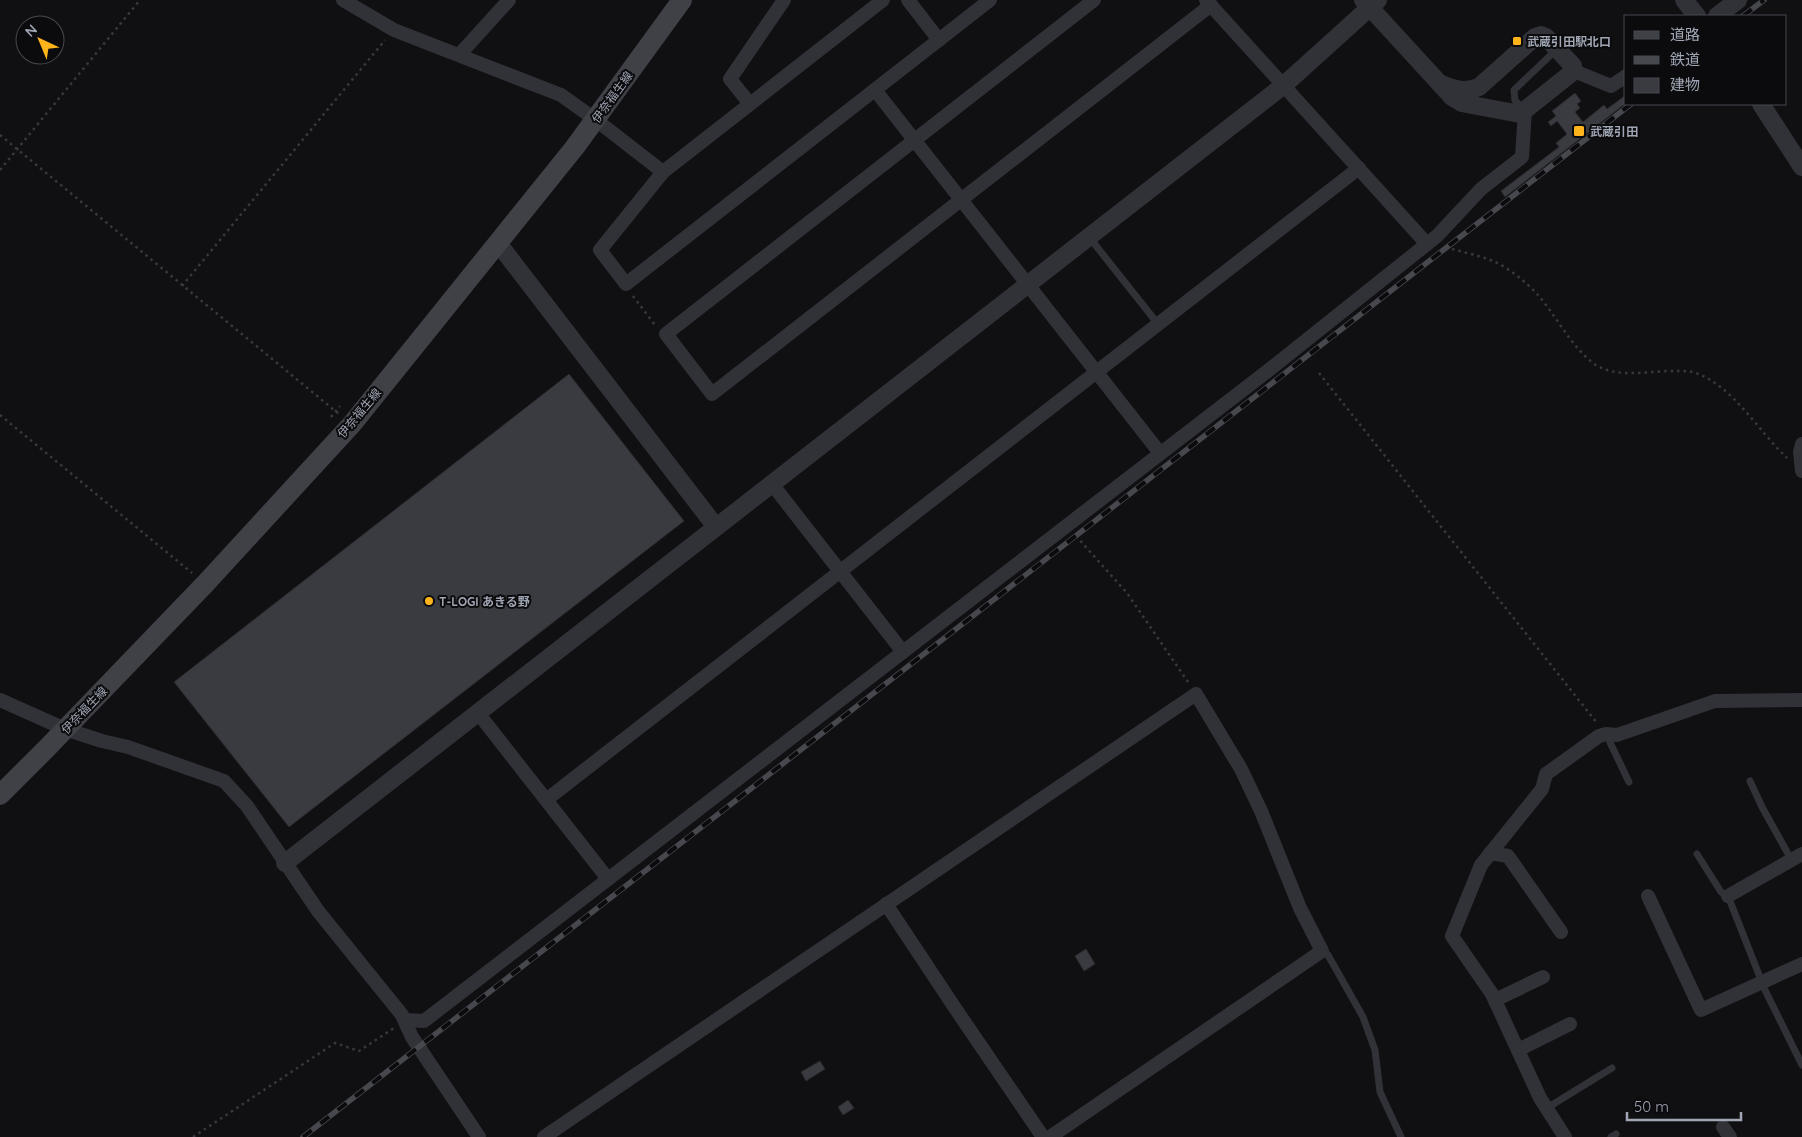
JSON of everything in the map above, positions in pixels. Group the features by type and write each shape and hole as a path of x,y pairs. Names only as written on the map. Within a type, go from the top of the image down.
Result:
{"main road":[{"name":"伊奈福生線","path":"0,795 205,584 352,424 596,120 682,0"}],"street":[{"path":"343,0 394,30 460,54 560,95 596,120 662,172"},
{"path":"460,54 509,0"},
{"path":"750,104 730,79 784,0"},
{"path":"884,0 662,172 600,250 626,284 990,0"},
{"path":"908,0 940,40"},
{"path":"1094,0 666,334 712,394 1209,3 1359,168 1432,240"},
{"path":"1684,0 1696,15"},
{"path":"1718,15 1738,0"},
{"path":"285,863 1284,85 1370,3 1439,83 1462,103 1520,114 1574,71"},
{"path":"1439,83 1454,89 1468,91 1479,87 1535,37 1541,35 1546,37 1573,66 1574,71"},
{"path":"1574,71 1611,86 1624,77"},
{"path":"875,90 1160,453"},
{"path":"1762,105 1802,167"},
{"path":"406,1020 424,1021 1068,525 1432,240 1481,190 1522,157 1525,110"},
{"path":"546,800 1359,168"},
{"path":"498,243 716,527"},
{"path":"1802,444 1800,452 1802,471"},
{"path":"772,484 903,652"},
{"path":"544,1137 1196,694 1241,770 1300,908 1322,951 1050,1137"},
{"path":"0,700 65,729 128,747 224,781 247,806 318,911 406,1020 412,1037 479,1137"},
{"path":"1565,1137 1546,1108 1495,1000 1452,936 1481,865 1542,789 1546,774 1599,736 1606,734 1617,735 1714,701 1802,700"},
{"path":"478,713 608,880"},
{"path":"1490,853 1508,856 1562,932"},
{"path":"1728,896 1796,857"},
{"path":"1648,896 1701,1010 1802,964"},
{"path":"886,904 1043,1137"},
{"path":"1495,1000 1543,977"},
{"path":"1518,1050 1570,1024"}],"lane":[{"path":"1525,110 1515,101 1514,90 1557,49"},
{"path":"1089,237 1158,324"},
{"path":"1606,734 1630,782"},
{"path":"1750,781 1762,807 1796,857"},
{"path":"1697,854 1721,892 1728,896 1765,990 1802,1065"},
{"path":"1322,951 1328,955 1363,1017 1375,1050 1380,1092 1401,1137"},
{"path":"1546,1108 1612,1068"}],"path":[{"path":"0,170 140,0"},
{"path":"182,286 394,30"},
{"path":"0,135 352,424"},
{"path":"1432,240 1446,247 1494,262 1512,272 1538,295 1576,346 1593,363 1606,370 1623,374 1658,370 1692,371 1712,381 1731,396 1791,462"},
{"path":"626,284 629,292 659,330 666,334"},
{"path":"1319,373 1606,734"},
{"path":"331,417 340,406"},
{"path":"0,415 205,584"},
{"path":"1068,525 1109,575 1127,593 1196,694"},
{"path":"194,1137 335,1043 359,1051 406,1020"}],"building":[{"path":"1575,93 1581,101 1577,104 1580,108 1575,112 1583,122 1604,105 1607,109 1624,96 1624,105 1505,197 1501,191 1559,147 1556,143 1567,134 1557,121 1551,126 1548,122 1556,116 1552,111"},
{"name":"T-LOGI あきる野","path":"569,374 684,521 289,827 174,682"},
{"path":"1086,949 1095,964 1084,971 1075,956"},
{"path":"820,1061 825,1069 806,1081 801,1072"},
{"path":"848,1100 854,1108 843,1115 838,1107"}],"railway":[{"path":"1744,15 1764,0"},
{"path":"303,1137 1630,105"}],"place":[{"name":"武蔵引田駅北口","path":"1517,41"},
{"name":"武蔵引田","path":"1579,131"},
{"name":"T-LOGI あきる野","path":"429,601"}]}
